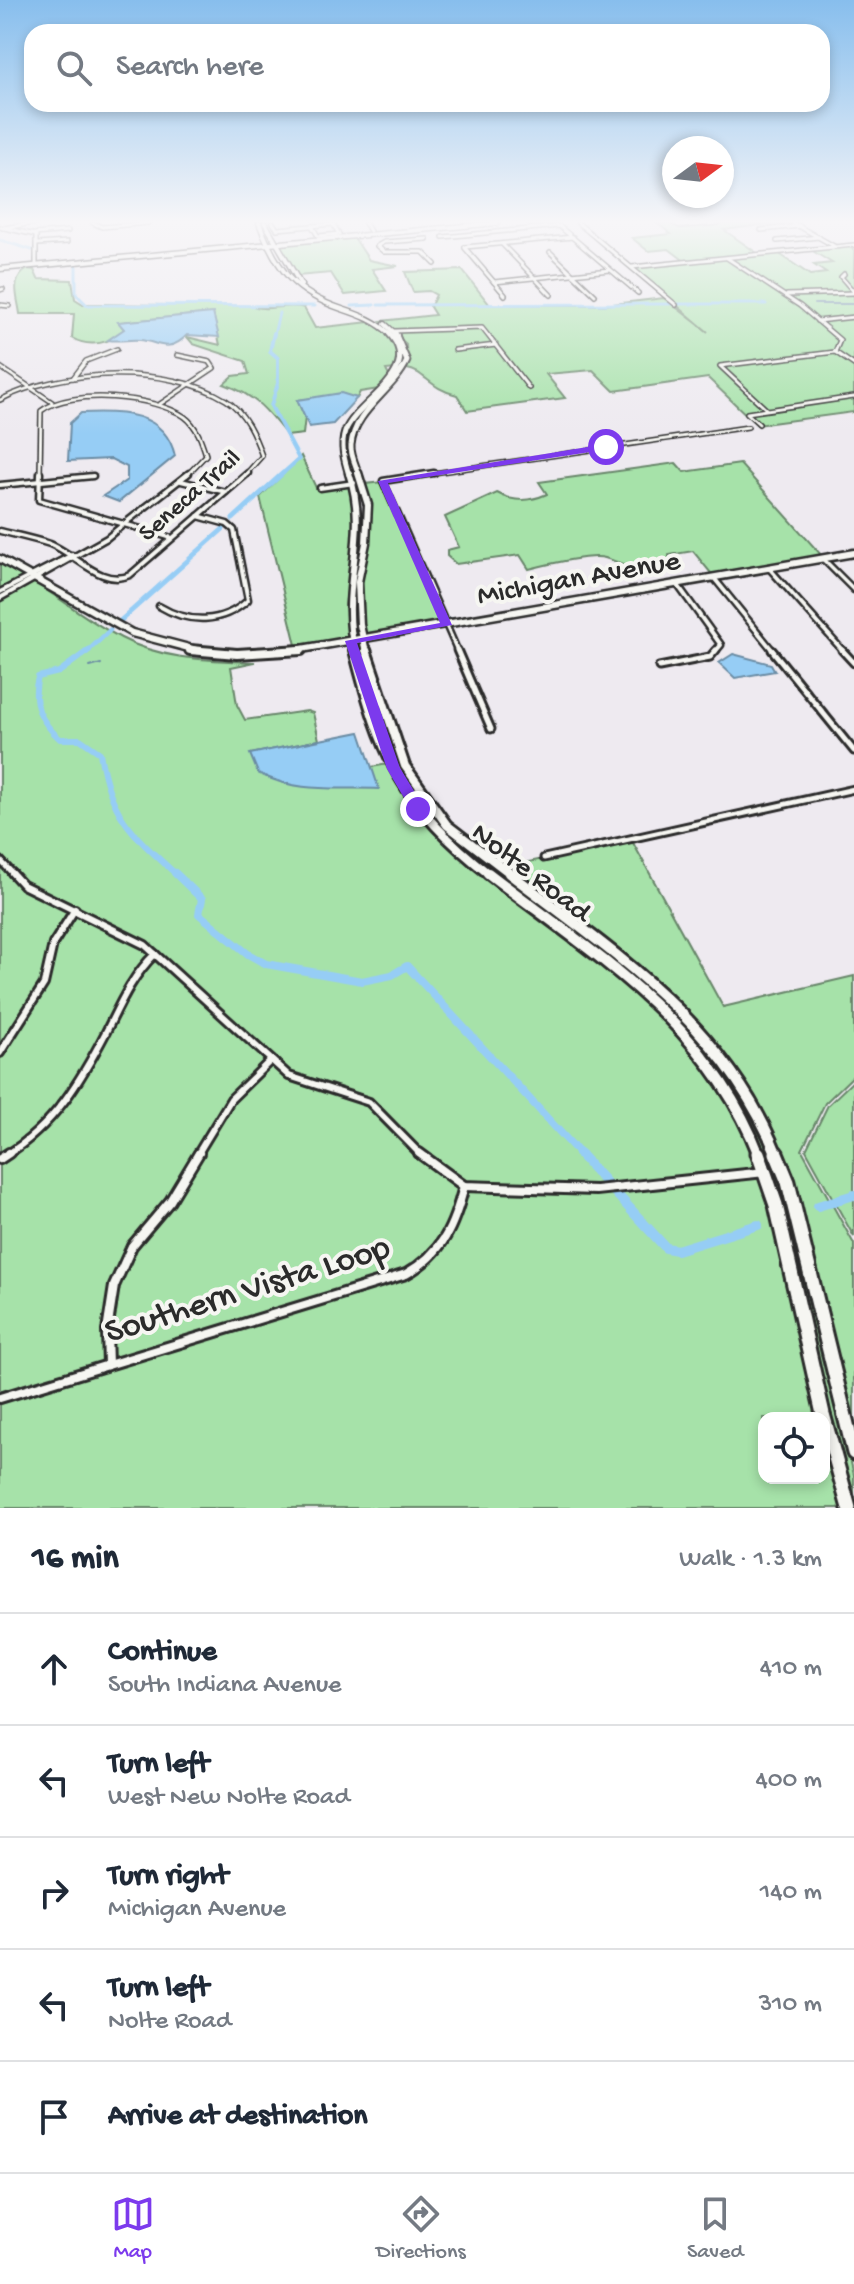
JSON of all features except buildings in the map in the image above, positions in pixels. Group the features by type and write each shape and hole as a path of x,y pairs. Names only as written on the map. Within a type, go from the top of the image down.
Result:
{"street":[{"name":"Nolte Road","path":"307,293 330,303"},
{"name":"Nolte Road","path":"314,293 371,321 394,340 400,360 391,379 346,428 342,447 354,483 359,513 347,606 394,769 418,809 462,853 630,982 680,1027 727,1088 767,1172 779,1209 805,1337 849,1508"},
{"path":"663,293 676,305"},
{"path":"782,293 799,302 840,340 835,352"},
{"path":"785,295 841,293"},
{"path":"330,303 394,331"},
{"path":"0,305 9,306"},
{"path":"816,321 854,317"},
{"path":"371,321 394,331 436,332 481,328 529,388"},
{"name":"Nolte Road","path":"394,331 407,352 404,370 365,412 351,436 352,456 365,491 368,522 358,582 356,640 405,766 430,806 475,849 646,978 716,1047 740,1081 765,1125 788,1182 854,1453"},
{"path":"455,350 497,345"},
{"path":"73,378 86,361 117,349"},
{"path":"766,409 720,366 835,352 854,365"},
{"path":"159,405 215,366 177,355"},
{"path":"733,355 742,363"},
{"path":"0,370 6,370 52,402 115,399 159,405 190,421 204,449 203,460 123,525 94,545 0,595"},
{"name":"Seneca Trail","path":"0,400 28,386 73,378 143,378 190,385 217,394 239,410 261,452 261,460 254,468 130,575 119,580 108,578 74,556 36,539 0,531"},
{"path":"759,424 747,413 854,397"},
{"path":"52,402 41,411 39,500 172,538"},
{"path":"491,729 383,483 388,478 748,427"},
{"path":"0,485 93,476"},
{"path":"180,480 226,492"},
{"path":"320,488 354,483 365,491"},
{"path":"159,606 181,618 202,619 231,613 248,600 234,530 227,524 198,516"},
{"name":"Michigan Avenue","path":"0,559 35,575 124,632 171,648 227,656 259,655 356,640 854,553"},
{"path":"823,559 854,590"},
{"path":"769,568 854,663"},
{"path":"714,578 854,751"},
{"path":"659,667 710,657 720,647 718,637 677,584"},
{"path":"544,858 854,789"},
{"path":"0,860 23,885 124,931 155,954 289,1076 369,1102 427,1161 464,1186 596,1190 767,1172"},
{"path":"0,1053 44,984 53,944 75,909"},
{"path":"0,1159 22,1144 62,1106 84,1074 134,976 155,954"},
{"path":"108,1365 107,1331 114,1286 132,1246 170,1201 231,1099 271,1060"},
{"name":"Southern Vista Loop","path":"0,1398 406,1274 427,1264 450,1238 464,1186"}],"green space":[{"path":"74,293 75,299 83,304 304,308 315,328 370,322 393,341 397,361 395,369 386,370 390,378 379,389 360,392 357,398 342,395 297,400 305,417 303,434 287,436 260,404 224,384 233,376 249,374 245,361 193,344 187,337 220,345 213,313 119,322 124,329 119,334 93,344 72,338 74,314 20,314 17,295"},
{"path":"433,293 481,293 490,305 604,305 664,298 708,332 663,293 854,293 854,412 757,425 708,378 614,391 593,370 546,374 565,398 467,411 457,395 440,389 407,369 406,344 381,321 435,315 430,307 436,295"},
{"path":"301,456 317,490 352,485 356,529 345,605 348,640 297,649 260,497"},
{"path":"676,463 684,472 740,464 823,557 714,577 693,551 669,555 668,570 659,571 643,570 598,557 529,569 520,555 456,564 447,556 447,550 459,547 445,517 497,493 528,500 547,494 539,482"},
{"path":"383,482 443,624 365,637 361,582 371,522 365,484"},
{"path":"0,561 106,629 137,645 186,658 255,662 231,667 237,705 245,720 307,711 313,713 319,740 251,754 361,788 378,788 371,767 388,764 415,811 436,834 637,992 664,1016 701,1057 730,1103 753,1152 771,1204 818,1412 758,1412 758,1484 830,1484 830,1459 843,1508 0,1508"},
{"path":"395,764 401,764 436,820 643,980 712,1049 761,1126 783,1183 854,1475 854,1507 770,1172 740,1102 719,1068 662,1005 594,949 487,870 423,811"},
{"path":"461,833 481,837 519,864 632,841 723,1007 854,976 854,1075 825,1103 802,1150 854,1244 854,1431 782,1152 744,1079 702,1025 649,976"},
{"path":"854,1080 854,1237 806,1150 828,1105"}],"water":[{"path":"213,313 219,337 187,335 168,346 140,340 108,340 124,329 118,322"},
{"path":"341,393 357,398 333,424 309,427 297,400"},
{"path":"81,413 125,414 151,422 170,441 175,456 119,502 103,496 127,480 127,467 111,459 68,461 70,423"},
{"path":"733,654 771,664 775,671 735,678 719,663"},
{"path":"360,732 379,789 303,787 273,780 258,773 250,754"}],"waterway":[{"path":"76,293 87,305 315,306"},
{"path":"378,305 673,304"},
{"path":"677,304 766,304"},
{"path":"814,304 854,304"},
{"path":"352,306 374,305"},
{"path":"274,335 279,313"},
{"path":"274,333 270,351 278,358 278,383 271,406 299,459 281,475"},
{"path":"233,519 283,473"},
{"path":"119,622 223,529"},
{"path":"467,616 485,614"},
{"path":"450,618 456,618"},
{"path":"87,652 110,630"},
{"path":"89,650 59,672 38,677 36,695 39,711 60,739 80,739 100,753 110,793 125,822 147,848 177,875"},
{"path":"90,667 101,664"},
{"path":"175,873 202,899 199,914 248,954 266,964 362,981 392,975 407,966 581,1155"},
{"path":"579,1153 666,1248 677,1250 758,1225"},
{"path":"818,1206 854,1195"}],"route":[{"path":"418,809 394,769 351,641 446,625 383,481 606,447"}]}
